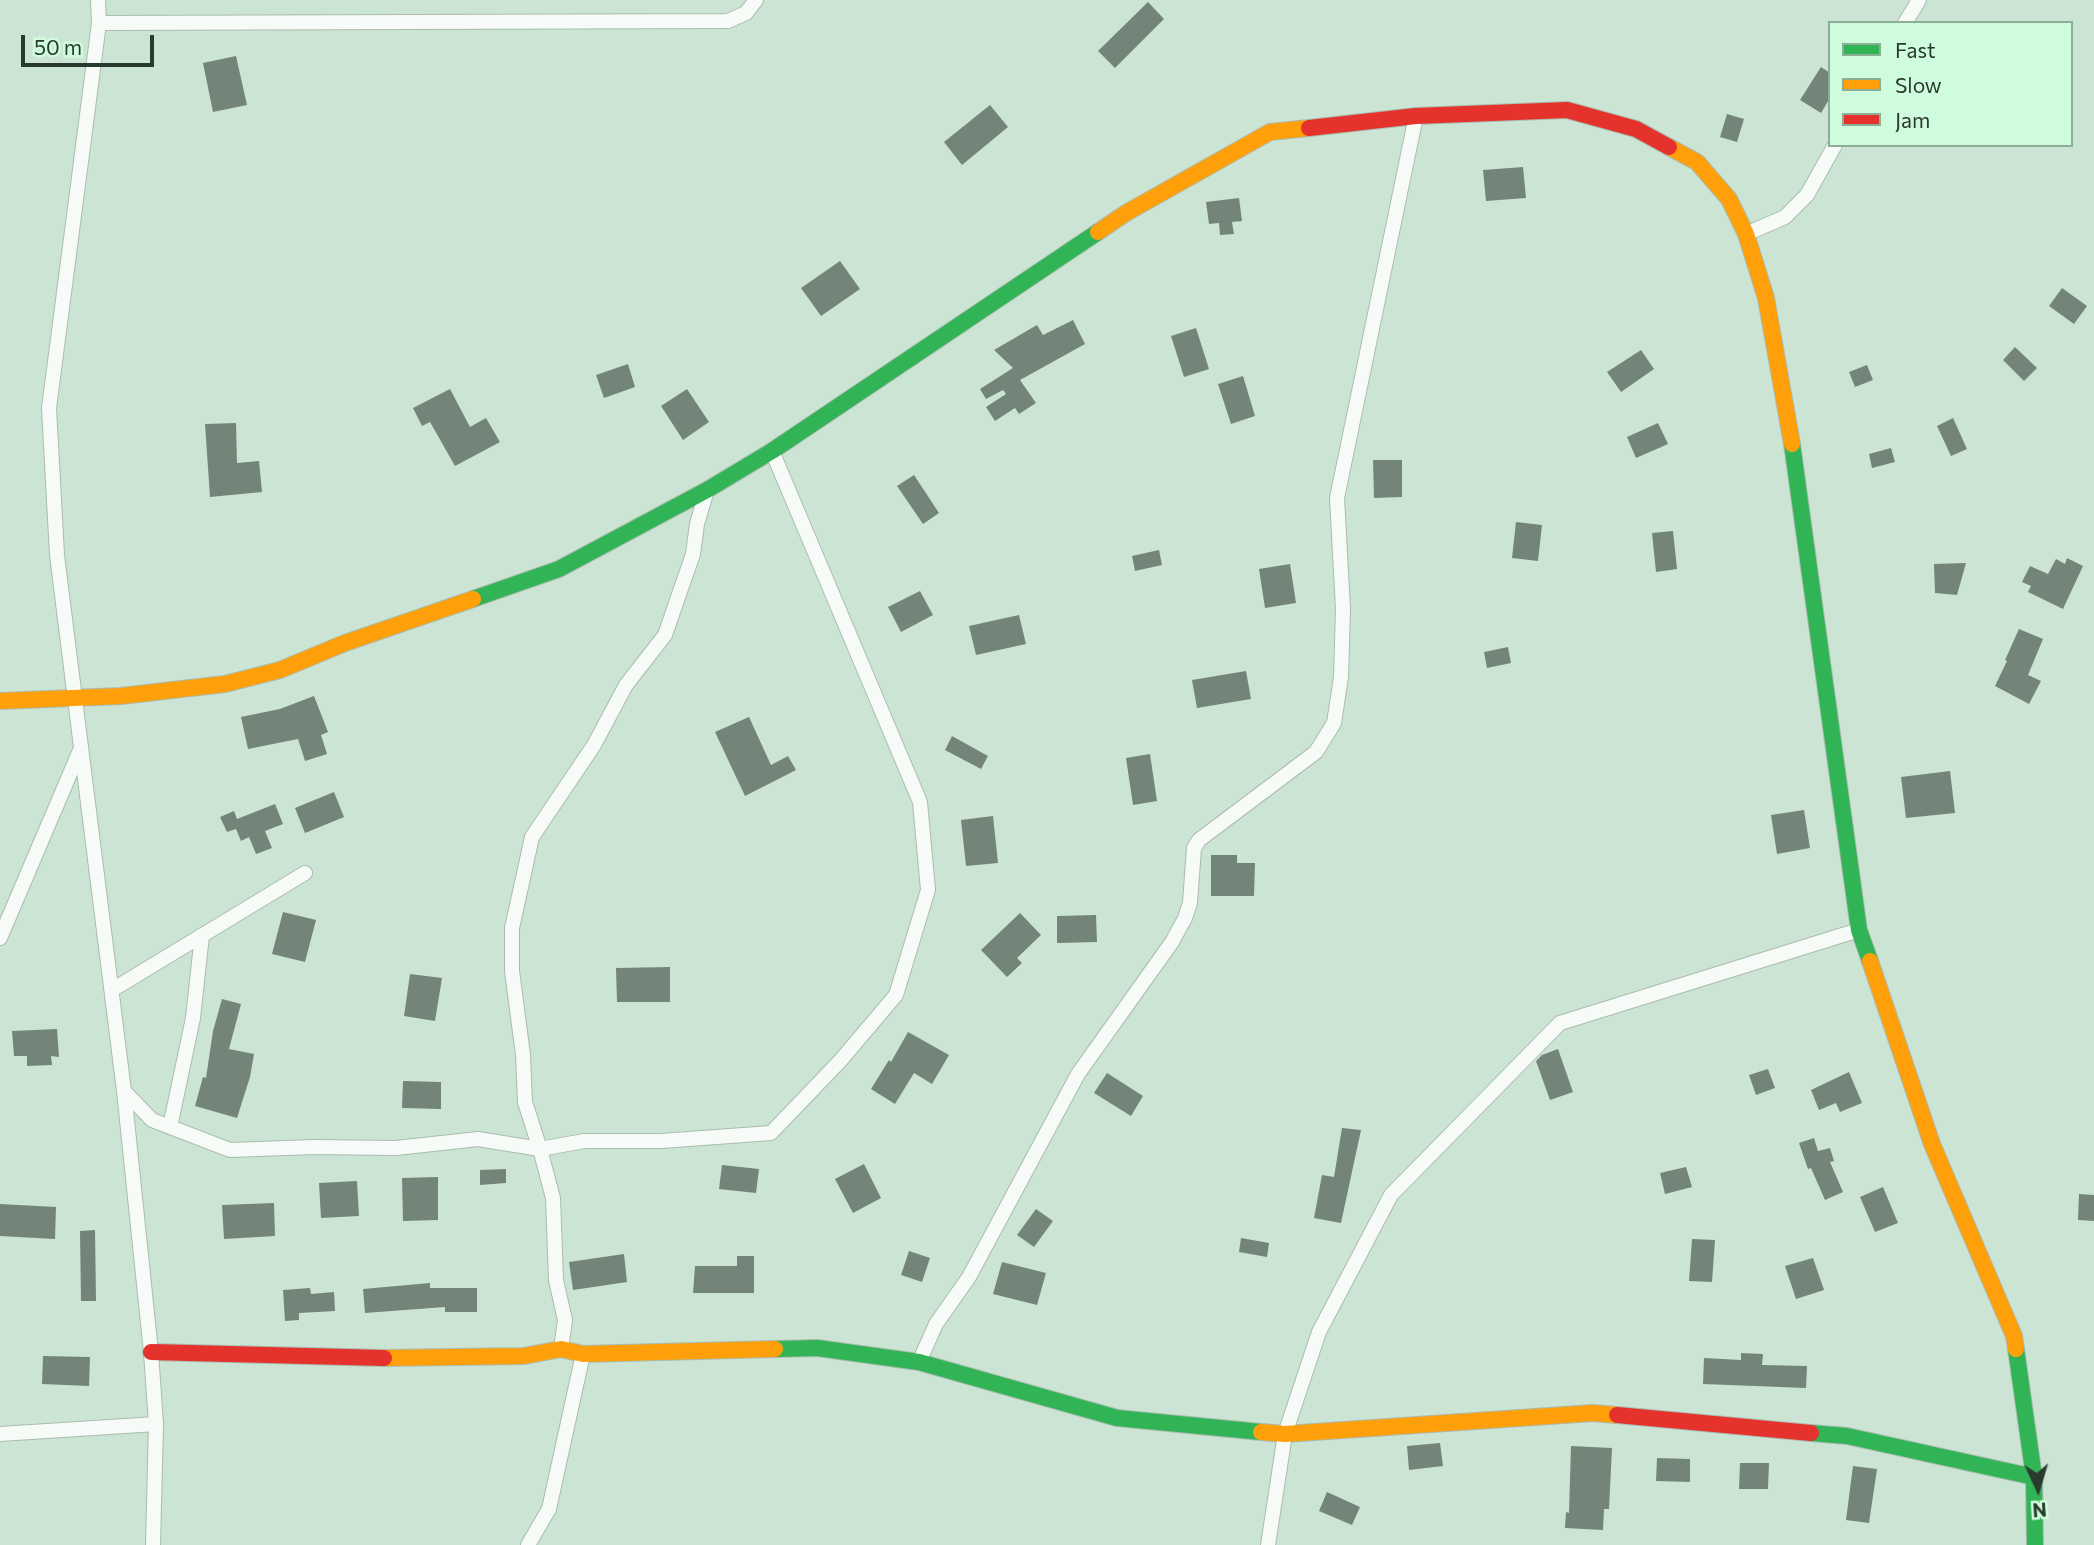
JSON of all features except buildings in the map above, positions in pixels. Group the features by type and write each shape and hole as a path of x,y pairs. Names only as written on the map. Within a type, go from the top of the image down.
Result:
{"street":[{"path":"98,0 99,23 49,408 57,555 124,1091 151,1352 156,1424 153,1545"},
{"path":"99,23 728,21 746,13 756,0"},
{"path":"1906,21 1919,0"},
{"path":"0,701 121,696 225,684 281,670 345,643 559,569 707,490 772,451 1126,214 1270,132 1416,116 1567,110 1636,129 1697,162 1729,199 1746,234 1766,298 1789,423 1859,930 1931,1144 2014,1336 2034,1477 2035,1545"},
{"path":"919,1362 936,1324 969,1277 1078,1074 1172,942 1185,918 1190,903 1194,848 1199,840 1316,752 1334,723 1341,677 1343,609 1337,498 1416,116"},
{"path":"1746,234 1785,217 1807,195 1834,147"},
{"path":"124,1091 152,1120 230,1150 396,1148 478,1139 540,1149 584,1141 661,1141 771,1133 840,1061 896,996 928,890 920,802 772,451"},
{"path":"561,1349 565,1320 556,1280 553,1198 525,1102 523,1055 512,971 512,928 532,837 594,745 626,685 665,635 693,554 697,524 707,490"},
{"path":"0,938 81,747"},
{"path":"112,990 305,873"},
{"path":"1268,1545 1285,1434 1319,1332 1391,1195 1560,1023 1859,930"},
{"path":"170,1127 192,1018 202,935"},
{"path":"151,1352 350,1358 524,1356 561,1349 583,1354 817,1348 919,1362 1117,1418 1285,1434 1593,1413 1847,1436 2034,1477"},
{"path":"528,1545 549,1509 583,1354"},
{"path":"0,1434 156,1424"}],"traffic: fast":[{"path":"473,599 559,569 707,490 772,451 1098,232"},
{"path":"1792,444 1859,930 1870,961"},
{"path":"775,1349 817,1348 919,1362 1117,1418 1261,1432"},
{"path":"2016,1349 2034,1477 2035,1545"},
{"path":"1811,1433 1847,1436 2034,1477"}],"traffic: slow":[{"path":"1098,232 1126,213 1270,132 1309,128"},
{"path":"1669,147 1697,162 1729,199 1746,234 1766,298 1792,444"},
{"path":"0,701 121,696 225,684 280,670 345,643 473,599"},
{"path":"1870,961 1932,1144 2014,1336 2016,1349"},
{"path":"384,1358 524,1356 561,1349 583,1354 775,1349"},
{"path":"1261,1432 1285,1434 1593,1413 1617,1415"}],"traffic: jam":[{"path":"1309,128 1416,116 1567,110 1636,129 1669,147"},
{"path":"151,1352 384,1358"},
{"path":"1617,1415 1811,1433"}]}
